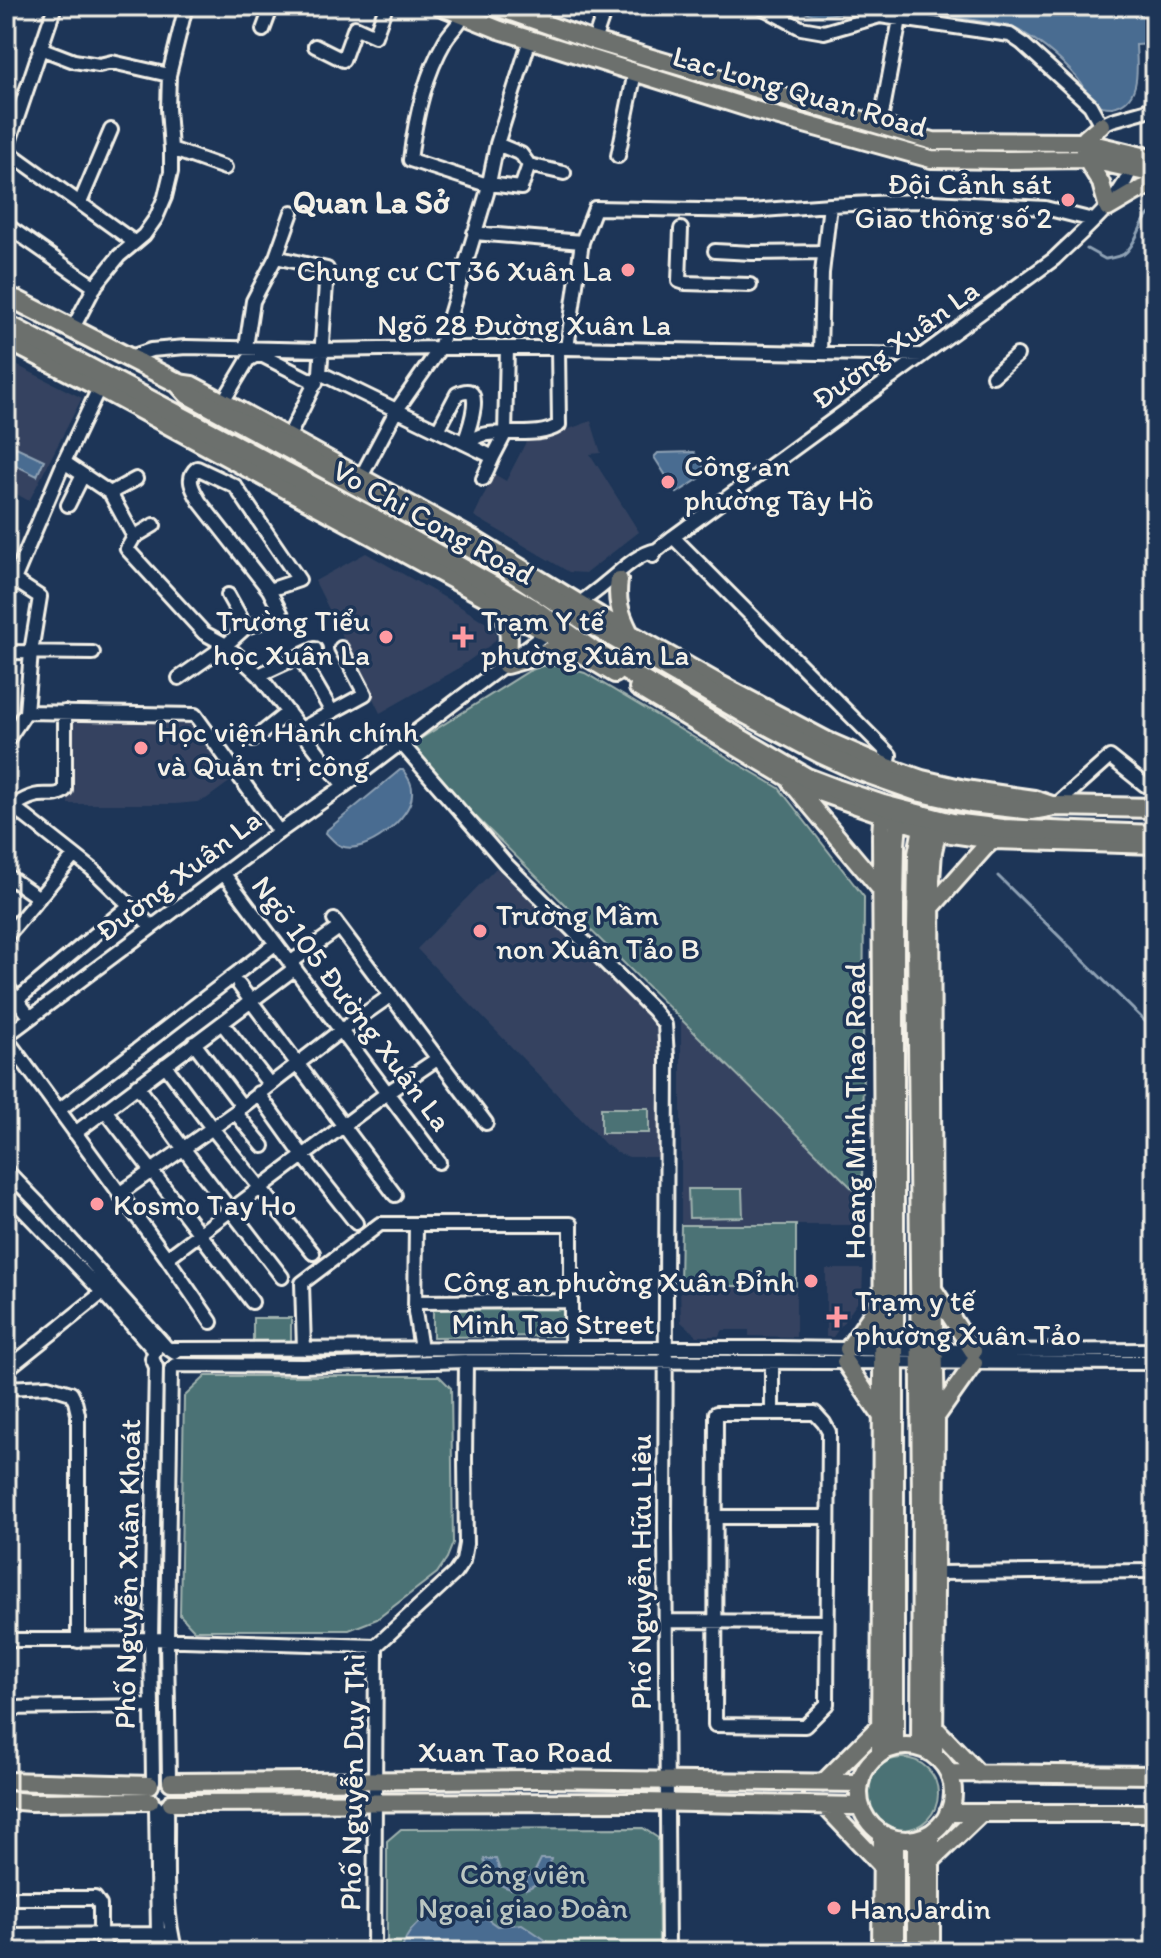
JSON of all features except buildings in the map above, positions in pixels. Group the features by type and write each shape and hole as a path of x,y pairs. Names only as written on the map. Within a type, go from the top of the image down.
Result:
{"highway":[{"name":"Vo Chi Cong Road","path":"9,296 178,383 188,394 536,582 562,618 574,645 807,778 891,812 980,834 1017,829 1155,835"},
{"name":"Vo Chi Cong Road","path":"6,324 373,518 511,596 562,618 820,753 864,772 917,791 971,803 1033,810 1055,806 1155,808"},
{"path":"343,520 373,518"},
{"path":"524,621 600,616"},
{"path":"506,664 574,645"},
{"path":"795,782 836,789"}],"main road":[{"name":"Lac Long Quan Road","path":"440,6 500,30 761,112 931,159 1004,160 1085,151"},
{"name":"Lac Long Quan Road","path":"504,8 594,41 933,141 1005,143 1085,151 1133,163 1155,174"},
{"path":"1101,125 1086,138 1085,151 1101,183 1108,208 1155,184"},
{"name":"Lac Long Quan Road","path":"1133,163 1155,159"},
{"name":"Vo Chi Cong Road","path":"6,340 343,520 524,621"},
{"name":"Vo Chi Cong Road","path":"178,383 192,385 475,540 536,582"},
{"path":"614,580 619,611 630,632"},
{"path":"492,601 505,619 510,637 506,664"},
{"name":"Vo Chi Cong Road","path":"600,616 796,724 889,761 922,779 1034,799 1055,806"},
{"name":"Vo Chi Cong Road","path":"612,667 795,782 891,812"},
{"path":"795,782 895,906"},
{"name":"Hoang Minh Thao Road","path":"888,1362 882,1300 889,1198 881,890 891,812"},
{"name":"Hoang Minh Thao Road","path":"888,1750 889,1198 896,845 891,812"},
{"path":"931,824 926,1289 976,1355 936,1417"},
{"path":"927,1751 929,1358 917,854 931,824"},
{"path":"917,923 985,847 980,834 1155,845"},
{"path":"882,1300 847,1355 888,1415"},
{"path":"927,1751 934,1727 934,1573 928,1502 936,1417 929,1358"},
{"name":"Hoang Minh Thao Road","path":"888,1415 880,1726 888,1750"},
{"path":"823,1783 880,1726"},
{"path":"934,1727 979,1774"},
{"path":"888,1750 927,1751 941,1760 951,1779 950,1808 937,1829 924,1836 907,1841 889,1836 866,1820 860,1806 860,1783 867,1767 888,1750"},
{"path":"951,1779 979,1774 1155,1775"},
{"name":"Xuan Tao Road","path":"161,1793 375,1779 860,1783"},
{"path":"951,1779 1155,1785"},
{"path":"6,1781 161,1793"},
{"path":"6,1800 30,1802 161,1793"},
{"name":"Xuan Tao Road","path":"161,1793 374,1803 666,1802 860,1806"},
{"path":"950,1808 1155,1803"},
{"path":"825,1806 882,1866"},
{"path":"950,1808 981,1813 1155,1813"},
{"path":"931,1861 981,1813"},
{"path":"881,1952 882,1866 889,1836"},
{"path":"889,1836 895,1952"},
{"path":"924,1836 931,1861 931,1952"},
{"path":"916,1952 924,1836"}],"street":[{"path":"55,6 6,150 134,242"},
{"path":"72,330 95,287 119,256 144,235 165,197 171,172 169,75 186,6"},
{"path":"263,30 272,6"},
{"path":"315,46 343,60 355,27 375,36 386,6"},
{"path":"594,41 606,6"},
{"path":"760,6 801,28 824,32 880,16 1003,34 1017,38 1090,105 1101,125 1155,108"},
{"path":"500,30 504,8"},
{"path":"463,16 446,38 425,81 410,160 469,180 521,188 529,165"},
{"path":"880,125 900,19"},
{"path":"361,477 396,411 440,348 530,39"},
{"path":"40,48 74,61 99,65 112,62 169,75"},
{"path":"618,156 635,72"},
{"path":"80,203 111,130"},
{"path":"497,144 521,154 529,165 564,173"},
{"path":"171,149 225,168"},
{"name":"Đường Xuân La","path":"6,1037 506,664 562,618 614,580 651,559 673,537 1054,259 1108,208 1133,163"},
{"path":"464,443 482,435 546,430 559,425 562,348 582,242 595,208 758,210 915,201 1045,208 1093,220"},
{"path":"820,352 824,252 830,205"},
{"path":"246,347 253,301 276,257 292,212"},
{"path":"6,225 95,287"},
{"path":"681,229 679,281 750,285"},
{"path":"474,233 582,242"},
{"path":"715,251 824,252"},
{"path":"276,257 327,269 318,378 288,438"},
{"name":"Ngõ 28 Đường Xuân La","path":"127,358 151,350 186,347 321,350 562,348 922,355"},
{"path":"483,479 505,434 507,348"},
{"path":"993,376 1017,355"},
{"path":"223,402 248,360 263,356 396,411 493,457"},
{"path":"6,596 99,388"},
{"path":"438,430 457,394 467,391 475,402 464,443"},
{"path":"64,462 110,493 134,537"},
{"path":"179,678 246,627 282,615 269,590 200,502 190,479 197,468 235,486 299,580 269,590"},
{"path":"68,505 83,475"},
{"path":"110,493 136,479"},
{"path":"154,525 134,537 127,549 204,633 226,645 259,675 344,786"},
{"path":"673,537 889,761"},
{"path":"6,742 26,712 40,597 14,580"},
{"path":"228,595 246,627"},
{"path":"301,729 365,694 341,648"},
{"path":"259,675 315,649"},
{"path":"6,652 93,653"},
{"path":"300,657 332,712"},
{"path":"26,712 195,715 279,832"},
{"path":"9,804 38,795 58,795 65,790 65,712"},
{"path":"253,740 288,712"},
{"name":"Phố Nguyễn Hữu Liêu","path":"400,742 506,864 661,1017 665,1025 668,1952"},
{"path":"1055,806 1110,757 1145,785"},
{"path":"9,804 92,869 152,927"},
{"path":"6,937 74,856"},
{"name":"Ngõ 105 Đường Xuân La","path":"224,874 439,1162"},
{"path":"6,875 39,898"},
{"path":"6,1009 130,905"},
{"path":"75,1133 251,1001 337,924 486,1123"},
{"path":"59,1110 275,944"},
{"path":"6,985 30,1017"},
{"path":"239,985 395,1195"},
{"path":"119,1194 390,996"},
{"path":"222,1023 270,1085"},
{"path":"6,1037 211,1322"},
{"path":"194,1043 263,1146"},
{"path":"167,1258 437,1059"},
{"path":"165,1065 313,1253"},
{"path":"137,1085 282,1277"},
{"path":"258,1093 356,1223"},
{"path":"105,1110 252,1302"},
{"path":"6,1170 41,1206 108,1288 164,1349 176,1354 173,1367 161,1793"},
{"path":"6,1192 108,1288"},
{"path":"304,1349 302,1283 380,1224 571,1224 571,1348"},
{"path":"416,1224 415,1302 421,1349"},
{"path":"6,1370 108,1288"},
{"path":"415,1302 571,1301"},
{"name":"Minh Tao Street","path":"164,1349 571,1348 772,1363 847,1355 888,1362 929,1358"},
{"path":"164,1349 152,1358 156,1367 164,1371 173,1367"},
{"path":"929,1358 1155,1350"},
{"path":"976,1355 1155,1363"},
{"name":"Minh Tao Street","path":"173,1367 665,1356 929,1358"},
{"name":"Phố Nguyễn Duy Thì","path":"374,1952 376,1646 455,1573 463,1561 466,1544 466,1361"},
{"path":"772,1363 772,1413"},
{"name":"Phố Nguyễn Xuân Khoát","path":"156,1367 150,1706 161,1793 163,1952"},
{"path":"6,1388 48,1386 71,1393 75,1401 78,1414 78,1641"},
{"path":"716,1413 815,1413 829,1432 828,1517 827,1704 805,1726 715,1725 716,1413"},
{"path":"716,1517 828,1517"},
{"path":"934,1573 1155,1571"},
{"path":"666,1621 827,1622"},
{"path":"6,1640 151,1639 376,1646"},
{"path":"6,1708 150,1706"},
{"path":"6,1898 95,1898 100,1905 100,1933 107,1952"},
{"path":"6,1935 164,1934"},
{"name":"Phố Nguyễn Xuân Khoát","path":"164,1934 176,1952"},
{"path":"10,1952 48,1935"}],"shaded area":[{"path":"795,6 1155,6 1155,44 1136,45 1137,73 1133,91 1122,104 1107,107 1094,103 1077,78 1046,48 1009,26 896,7 822,15 808,13"},
{"path":"6,360 82,398 29,501 6,488"},
{"path":"591,421 601,453 590,454 639,532 586,573 569,572 474,516 494,474 506,481 527,440"},
{"path":"16,447 44,460 37,476 9,462"},
{"path":"694,452 708,473 677,493 654,457 658,453"},
{"name":"Trường Tiểu học Xuân La","path":"366,553 456,604 488,624 496,634 493,643 456,670 380,713 315,581"},
{"name":"Học viện Hành chính và Quản trị công","path":"69,717 193,718 235,778 197,802 68,804"},
{"path":"403,770 412,787 410,804 386,833 351,848 341,846 326,833 327,830"},
{"path":"496,868 642,1007 652,1022 662,1049 660,1157 629,1157 605,1144 417,949"},
{"path":"681,1020 862,1198 862,1225 681,1225"},
{"name":"Trạm y tế phường Xuân Tảo","path":"826,1269 863,1269 862,1296 833,1337 826,1337"},
{"path":"680,1286 796,1286 796,1337 749,1336 749,1330 723,1330 719,1336 697,1336 681,1322"},
{"path":"484,1859 496,1859 500,1870 511,1878 511,1889 492,1878"},
{"path":"541,1859 551,1859 546,1874 526,1889 526,1878 535,1871"},
{"path":"446,1904 477,1912 497,1926 522,1924 547,1941 550,1952 402,1952 412,1929"}],"green space":[{"path":"542,666 560,666 585,673 779,788 864,897 862,1198 470,811 409,746 529,671"},
{"path":"601,1108 649,1108 649,1133 601,1133"},
{"path":"688,1189 742,1189 743,1217 689,1218"},
{"path":"681,1225 796,1225 796,1286 680,1286"},
{"path":"570,1305 570,1336 433,1337 433,1306"},
{"path":"253,1318 291,1318 291,1343 253,1342"},
{"path":"206,1376 439,1376 451,1388 453,1543 437,1573 377,1619 349,1630 194,1630 180,1615 184,1397"},
{"path":"902,1758 922,1764 932,1774 938,1794 932,1814 922,1824 902,1830 882,1824 872,1814 866,1794 872,1774 882,1764"},
{"name":"Công viên Ngoại giao Đoàn","path":"643,1828 658,1838 659,1952 387,1952 387,1841 401,1829"}],"waterway":[{"path":"1087,249 1105,259 1124,254 1155,210"},
{"path":"998,876 1155,1031"}],"place":[{"name":"Đội Cảnh sát Giao thông số 2","path":"1068,200"},
{"name":"Chung cư CT 36 Xuân La","path":"628,270"},
{"name":"Công an phường Tây Hồ","path":"668,482"},
{"name":"Trường Tiểu học Xuân La","path":"386,637"},
{"name":"Trạm Y tế phường Xuân La","path":"463,637"},
{"name":"Học viện Hành chính và Quản trị công","path":"141,748"},
{"name":"Trường Mầm non Xuân Tảo B","path":"480,931"},
{"name":"Kosmo Tay Ho","path":"97,1204"},
{"name":"Công an phường Xuân Đỉnh","path":"811,1281"},
{"name":"Trạm y tế phường Xuân Tảo","path":"837,1317"},
{"name":"Han Jardin","path":"834,1908"}],"district":[{"name":"Quan La Sở","path":"371,202"}]}
